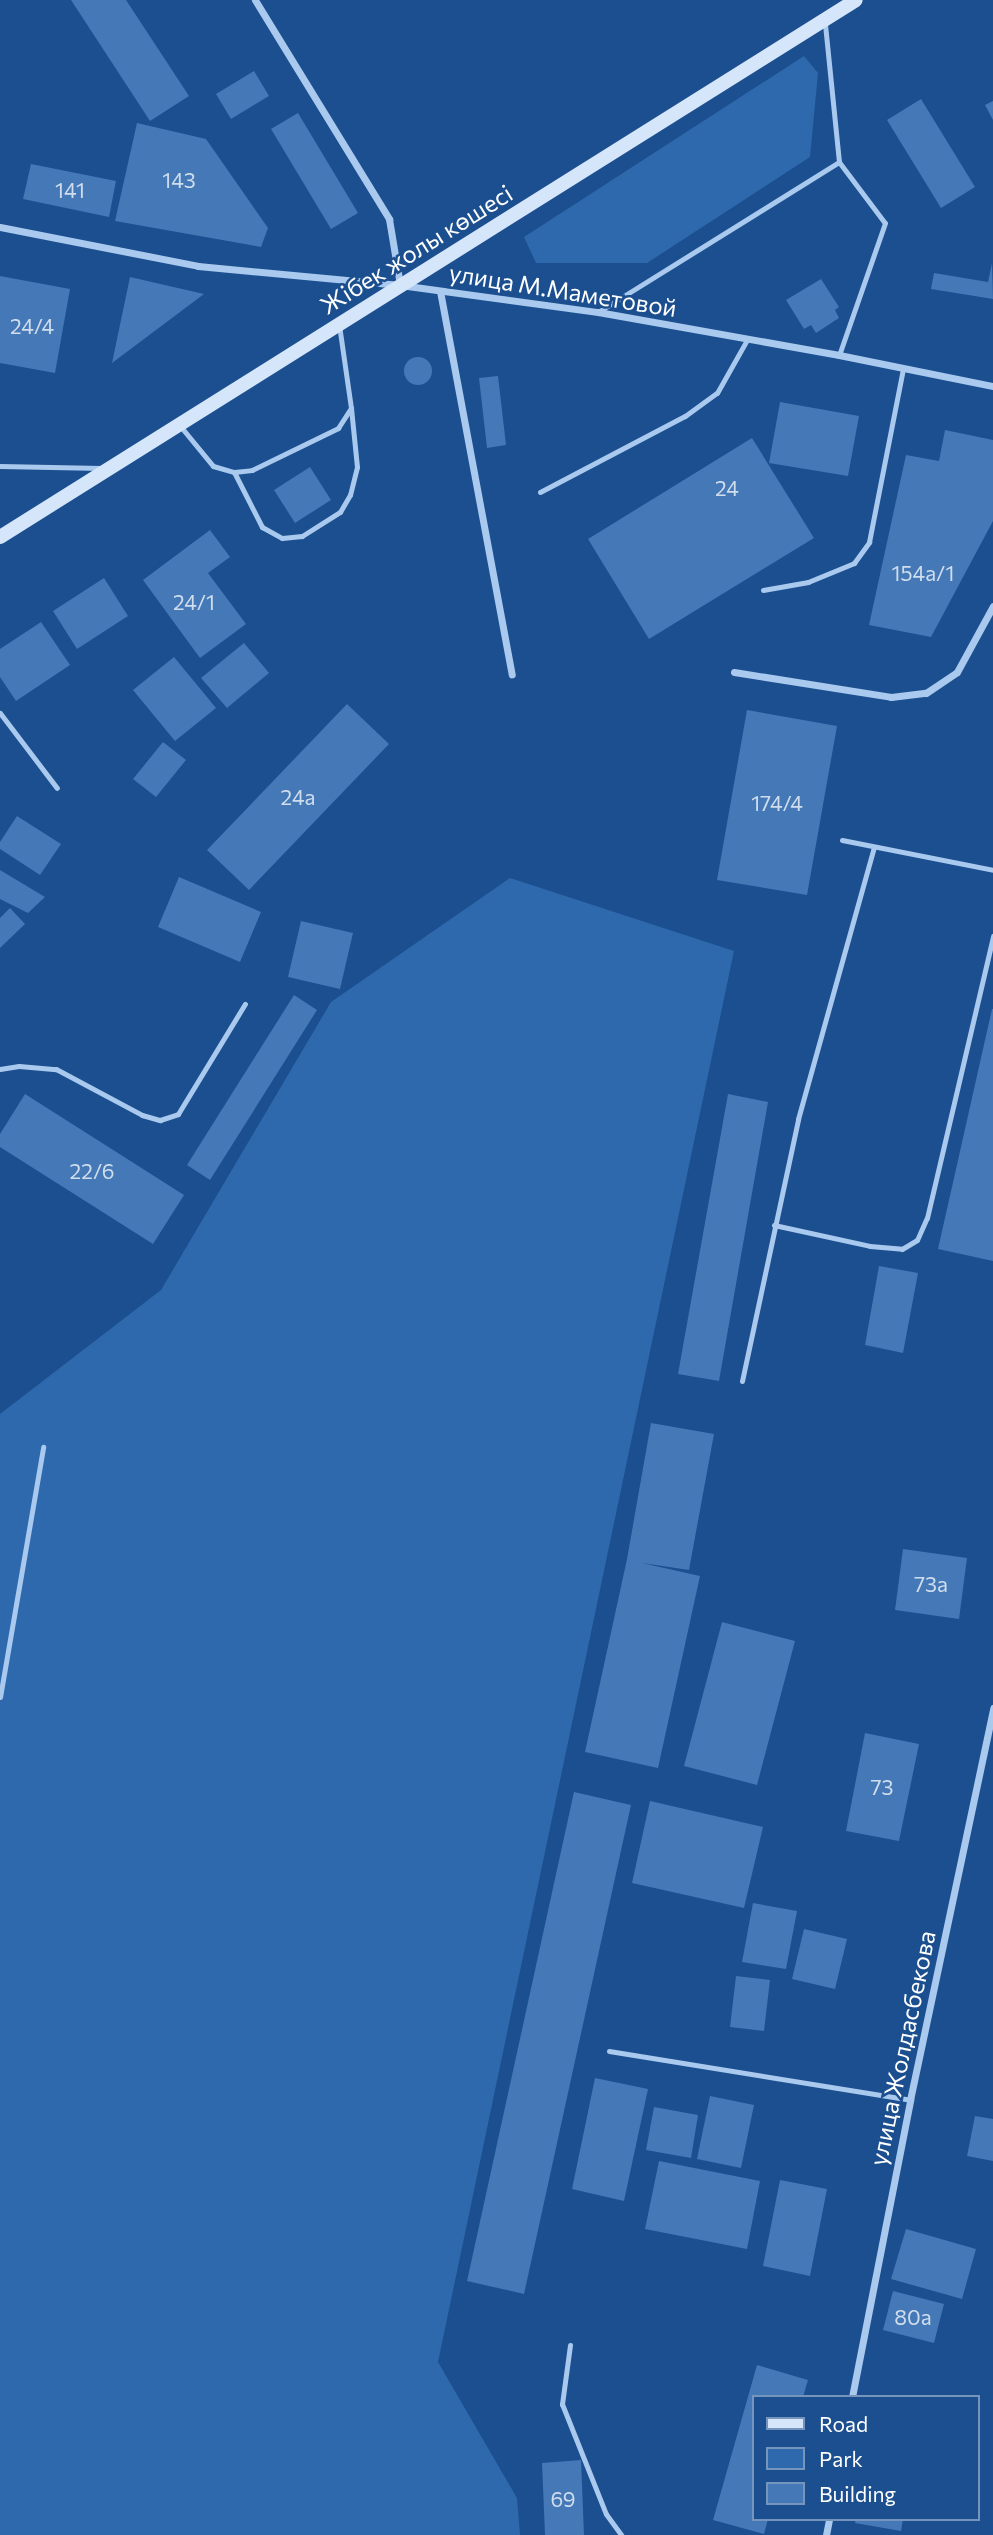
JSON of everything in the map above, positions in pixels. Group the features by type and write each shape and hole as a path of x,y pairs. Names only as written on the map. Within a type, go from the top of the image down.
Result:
{"main road":[{"name":"Жібек жолы көшесі","path":"0,537 856,0"}],"street":[{"path":"255,0 389,219 400,285"},
{"name":"улица М.Маметовой","path":"0,227 198,266 400,285 597,312 839,355 993,386"},
{"path":"440,291 512,674"},
{"path":"734,672 891,697 926,693 957,672 993,606"},
{"name":"улица Жолдасбекова","path":"852,2395 910,2100 993,1708"}],"lane":[{"path":"825,19 839,162 885,223 839,355"},
{"path":"597,312 839,162"},
{"path":"233,472 262,527 282,538 302,536 340,512 350,495 357,467 339,323"},
{"path":"540,492 685,416 717,393 748,338"},
{"path":"763,590 807,582 854,563 869,542 903,369"},
{"path":"179,424 213,466 233,472 252,470 338,428 351,408"},
{"path":"0,466 110,468"},
{"path":"0,713 57,788"},
{"path":"842,840 993,870"},
{"path":"741,1381 798,1119 874,847"},
{"path":"774,1226 870,1246 902,1249 917,1240 927,1218 993,936"},
{"path":"0,1069 19,1066 56,1069 142,1115 160,1119 178,1114 245,1004"},
{"path":"0,1697 43,1447"},
{"path":"609,2051 910,2100"},
{"path":"570,2345 562,2404 606,2514 621,2535"}],"green space":[{"path":"804,56 818,73 810,157 647,263 536,263 524,237"},
{"path":"510,878 734,951 438,2362 517,2498 520,2535 0,2535 0,1414 161,1290 331,1002"}],"building":[{"path":"71,0 126,0 189,96 150,121"},
{"path":"254,71 269,96 231,119 216,94"},
{"path":"921,99 975,187 941,208 887,120"},
{"path":"993,101 993,120 985,105"},
{"path":"298,113 358,213 331,229 271,129"},
{"path":"137,123 206,139 268,228 261,247 115,221"},
{"path":"31,164 116,181 109,217 23,199"},
{"path":"992,263 993,299 931,289 934,273 988,282"},
{"path":"0,276 70,289 55,373 0,363"},
{"path":"130,277 204,294 112,363"},
{"path":"821,279 839,307 835,310 839,318 816,333 811,325 804,329 786,300"},
{"path":"418,357 428,361 432,371 428,381 418,385 408,381 404,371 408,361"},
{"path":"498,376 506,445 487,448 479,378"},
{"path":"780,402 859,416 848,476 769,463"},
{"path":"945,430 993,440 993,521 931,637 869,625 906,455 939,461"},
{"path":"752,438 814,538 649,639 588,539"},
{"path":"310,467 331,500 295,523 274,490"},
{"path":"210,530 230,557 208,573 246,624 200,658 143,580"},
{"path":"104,578 128,616 77,649 53,611"},
{"path":"41,622 70,665 16,701 0,677 0,649"},
{"path":"244,643 269,673 227,708 201,678"},
{"path":"174,657 216,708 175,741 133,690"},
{"path":"347,704 389,744 249,890 207,850"},
{"path":"747,710 837,726 807,895 717,880"},
{"path":"163,742 186,760 156,797 133,779"},
{"path":"17,816 61,844 40,875 0,849 0,842"},
{"path":"0,870 45,897 28,913 0,899"},
{"path":"179,877 261,912 240,962 158,927"},
{"path":"10,908 25,924 0,948 0,918"},
{"path":"301,921 353,933 340,989 288,977"},
{"path":"294,995 317,1010 210,1180 187,1165"},
{"path":"993,1009 993,1261 938,1249"},
{"path":"25,1094 184,1195 153,1244 0,1147 0,1134"},
{"path":"728,1094 768,1102 719,1381 678,1374"},
{"path":"879,1266 918,1273 903,1353 865,1345"},
{"path":"651,1423 714,1434 689,1570 642,1563 700,1576 658,1768 585,1752 627,1559"},
{"path":"903,1549 967,1558 959,1619 895,1610"},
{"path":"722,1622 795,1641 757,1785 684,1766"},
{"path":"865,1733 919,1744 899,1841 846,1831"},
{"path":"574,1792 631,1805 524,2294 467,2281"},
{"path":"650,1801 763,1827 744,1908 632,1883"},
{"path":"753,1903 797,1911 786,1969 742,1962"},
{"path":"804,1929 847,1939 835,1989 792,1979"},
{"path":"736,1976 770,1980 764,2031 730,2027"},
{"path":"595,2078 648,2089 624,2201 572,2189"},
{"path":"710,2096 754,2105 741,2168 697,2159"},
{"path":"654,2107 698,2115 691,2158 646,2150"},
{"path":"975,2116 993,2119 993,2161 967,2156"},
{"path":"659,2161 760,2181 747,2249 645,2229"},
{"path":"780,2180 827,2189 810,2276 763,2266"},
{"path":"906,2229 976,2249 962,2299 891,2279"},
{"path":"893,2291 944,2304 934,2343 883,2330"},
{"path":"757,2365 808,2380 804,2395 752,2395 752,2521 767,2521 764,2534 713,2520"},
{"path":"581,2460 584,2535 545,2535 542,2463"},
{"path":"856,2521 903,2521 901,2531"}]}
